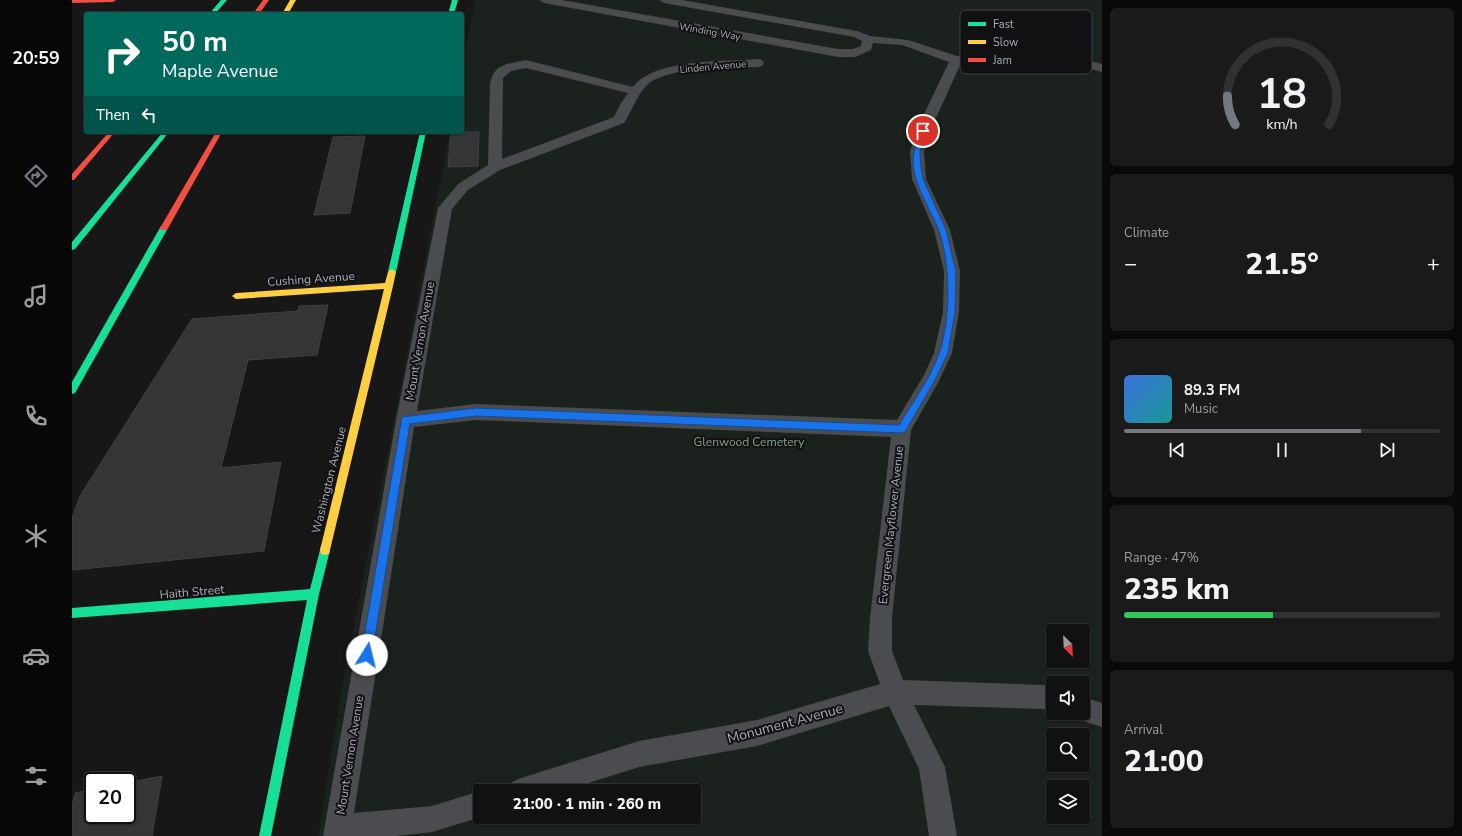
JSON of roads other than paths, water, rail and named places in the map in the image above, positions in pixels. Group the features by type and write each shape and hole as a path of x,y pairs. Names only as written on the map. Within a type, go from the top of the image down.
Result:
{"main road":[{"path":"72,1 113,0"},
{"path":"214,12 224,0"},
{"path":"257,12 266,0"},
{"path":"286,12 293,0"},
{"path":"452,12 455,0"},
{"path":"72,178 110,134"},
{"path":"72,247 164,134"},
{"path":"72,390 218,134"},
{"name":"Washington Avenue","path":"265,836 314,594 388,286 423,134"},
{"name":"Cushing Avenue","path":"236,296 388,286"},
{"name":"Haith Street","path":"72,613 314,594"}],"lane":[{"name":"Winding Way","path":"544,0 838,53 855,54 867,48 868,39"},
{"name":"Winding Way","path":"664,0 857,34 868,39 904,42 956,60 960,60"},
{"path":"766,41 777,20"},
{"name":"Evergreen Mayflower Avenue","path":"943,836 932,767 895,692 880,651 881,618 902,430 932,378 943,353 951,312 952,271 942,230 919,179 917,152 923,131 956,60"},
{"name":"Linden Avenue","path":"619,120 627,103 643,82 662,72 680,68 758,63"},
{"path":"495,167 497,76 501,71 508,67 526,64 636,91"},
{"name":"Winding Way","path":"1092,65 1102,68"},
{"name":"Mount Vernon Avenue","path":"337,832 406,420 445,208 463,186 495,167 619,120"},
{"path":"406,420 476,412 902,430"},
{"name":"Monument Avenue","path":"543,784 639,754 757,733 895,692 1046,698"},
{"path":"1090,711 1102,715"},
{"path":"337,832 432,819 473,806"}],"park label":[{"name":"Glenwood Cemetery","path":"749,442"}]}
